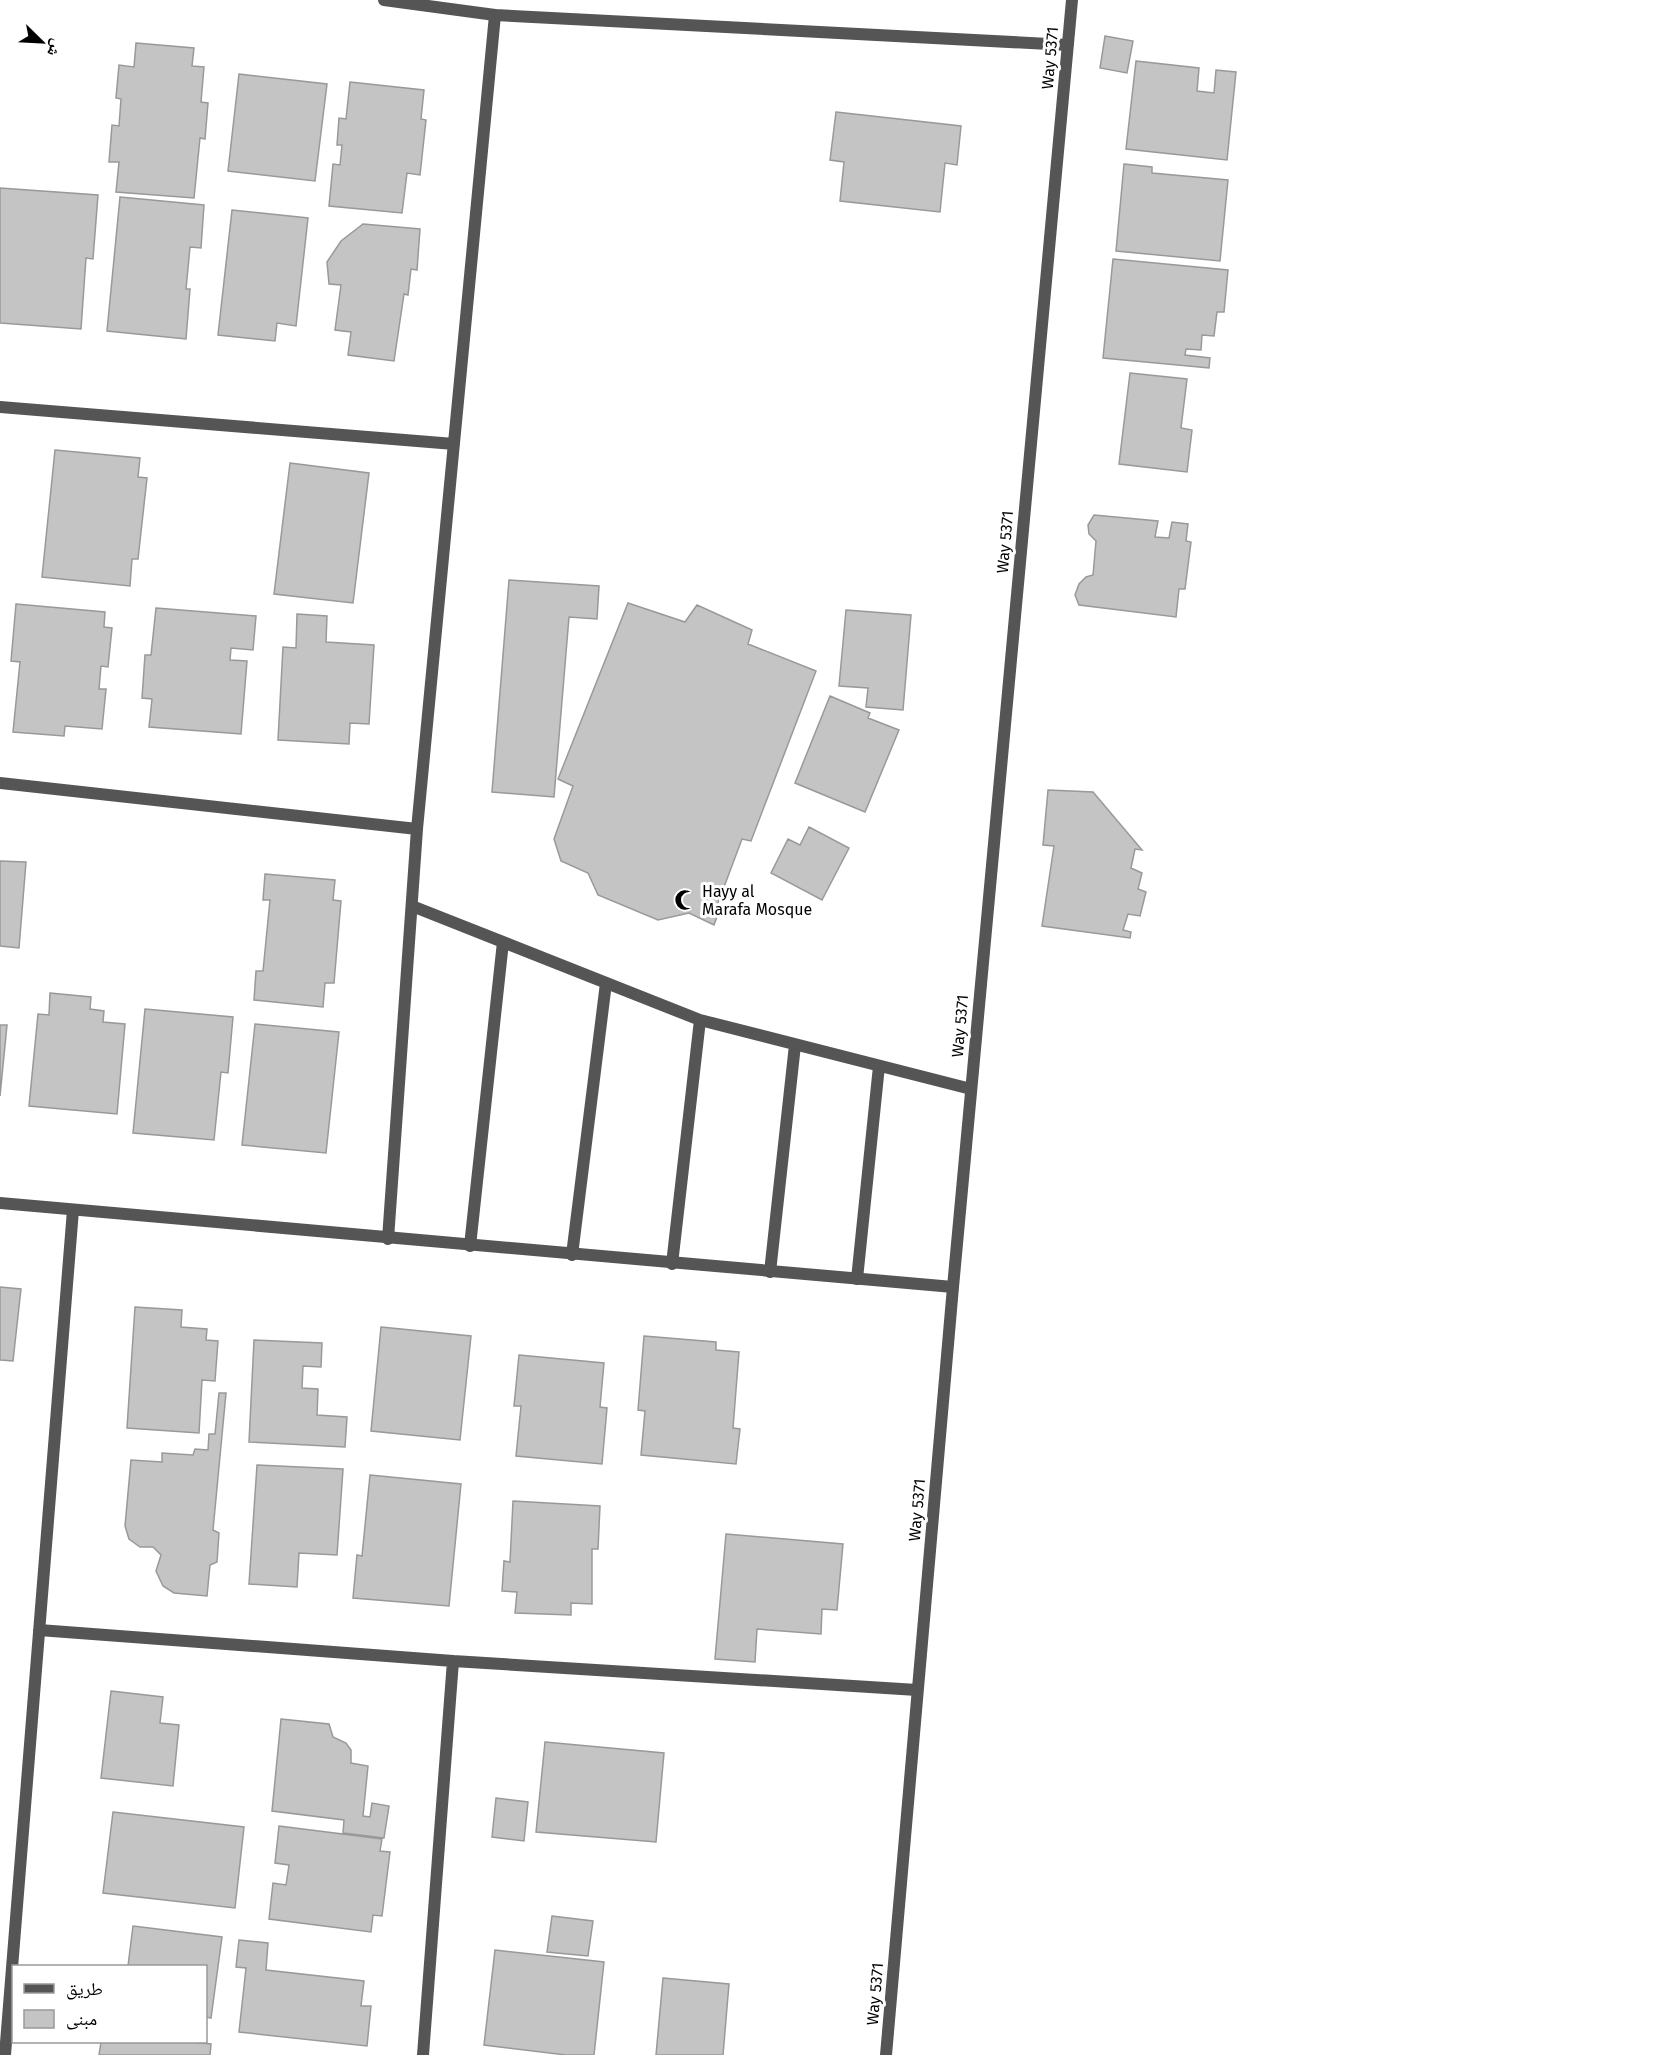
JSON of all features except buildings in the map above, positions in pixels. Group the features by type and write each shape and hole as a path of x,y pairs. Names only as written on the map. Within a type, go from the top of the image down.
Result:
{"street":[{"path":"384,0 495,15 1068,45"},
{"name":"Way 5371","path":"886,2055 953,1287 1072,0"},
{"path":"388,1239 417,829 495,15"},
{"path":"0,407 454,444"},
{"path":"0,783 417,829"},
{"path":"412,906 700,1020 971,1089"},
{"path":"470,1246 503,942"},
{"path":"572,1255 606,983"},
{"path":"672,1264 700,1020"},
{"path":"770,1272 795,1045"},
{"path":"857,1279 879,1066"},
{"path":"0,1203 953,1287"},
{"path":"12,1965 73,1210"},
{"path":"39,1630 453,1661 917,1690"},
{"path":"423,2055 453,1661"},
{"path":"5,2055 12,1968"}],"place":[{"name":"Hayy al Marafa Mosque","path":"685,900"}]}
